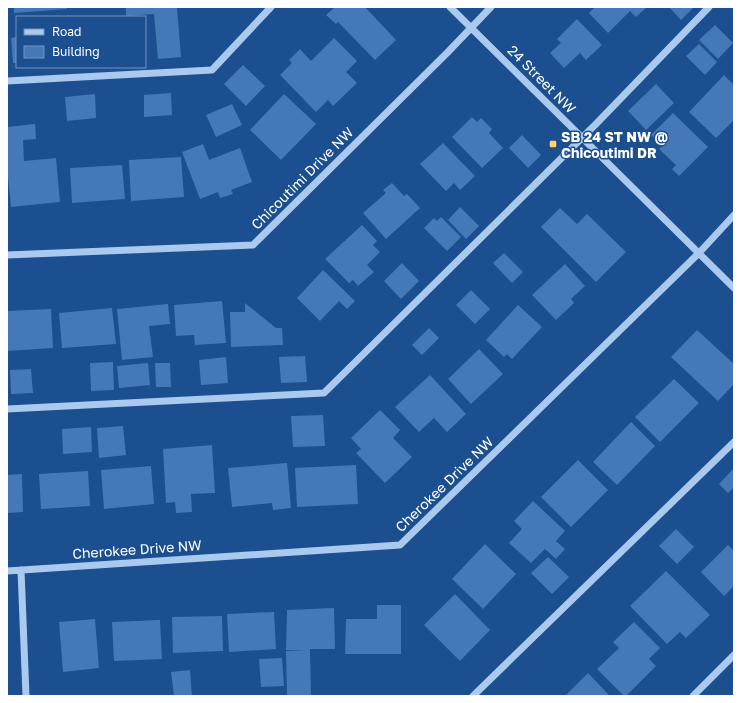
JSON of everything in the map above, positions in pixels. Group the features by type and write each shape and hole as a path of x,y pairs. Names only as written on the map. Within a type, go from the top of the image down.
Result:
{"street":[{"path":"7,81 212,70 271,7"},
{"name":"24 Street NW","path":"450,7 734,288"},
{"name":"Chicoutimi Drive NW","path":"7,254 253,245 442,58 491,7"},
{"path":"7,409 324,393 582,138 709,7"},
{"name":"Cherokee Drive NW","path":"7,571 400,544 699,253 734,215"},
{"path":"473,696 734,442"},
{"path":"21,570 26,696"},
{"path":"693,696 734,655"}],"building":[{"path":"14,7 67,7 67,9 14,13"},
{"path":"126,7 177,7 181,57 158,59 154,14 126,16"},
{"path":"335,7 365,7 396,40 375,60 338,22 336,24 326,15"},
{"path":"595,7 647,7 636,17 630,11 608,33 589,13"},
{"path":"669,7 694,7 681,20"},
{"path":"577,19 602,45 586,60 580,53 564,68 550,53 561,43 557,39"},
{"path":"715,25 733,43 718,59 699,40"},
{"path":"16,37 16,63 13,63 11,38"},
{"path":"334,38 357,61 346,72 357,83 333,106 328,100 316,112 280,75 292,63 289,60 300,49 311,61"},
{"path":"699,44 717,62 705,75 686,56"},
{"path":"243,65 265,86 246,106 224,84"},
{"path":"724,75 734,85 734,120 716,138 689,112"},
{"path":"656,84 674,103 646,130 628,111"},
{"path":"171,93 172,115 144,117 144,95"},
{"path":"95,94 96,118 67,121 65,97"},
{"path":"284,94 316,124 281,160 250,130"},
{"path":"232,104 242,125 216,137 206,115"},
{"path":"673,113 708,147 679,176 672,169 676,165 659,149 662,146 651,135"},
{"path":"472,117 477,122 481,118 492,129 489,133 503,148 482,168 452,137"},
{"path":"35,124 36,139 23,140 24,161 56,158 60,202 11,207 7,167 7,127"},
{"path":"522,135 541,155 528,168 509,148"},
{"path":"443,143 475,176 460,190 454,183 446,191 420,164"},
{"path":"203,144 209,160 240,148 252,182 231,190 233,194 220,198 218,192 200,199 182,152"},
{"path":"181,157 184,197 131,201 129,160"},
{"path":"122,165 125,199 72,203 70,168"},
{"path":"392,183 404,196 407,194 420,208 386,239 363,213 386,193 383,190"},
{"path":"460,207 479,226 466,239 448,220"},
{"path":"560,208 577,224 587,214 626,252 596,282 541,227"},
{"path":"441,217 461,237 447,251 424,228 434,218 437,221"},
{"path":"362,225 377,241 373,245 380,252 367,265 374,272 358,286 353,280 349,283 325,259"},
{"path":"504,253 523,272 512,283 493,263"},
{"path":"402,263 419,281 401,299 384,281"},
{"path":"565,264 585,286 571,299 574,303 556,320 532,295"},
{"path":"323,270 355,301 347,309 339,301 320,321 297,298"},
{"path":"471,290 490,309 475,324 456,305"},
{"path":"222,301 226,343 195,345 194,335 176,336 174,305"},
{"path":"245,303 276,328 282,328 283,345 231,347 230,312 245,312"},
{"path":"168,304 170,324 149,326 153,357 122,360 117,309"},
{"path":"518,305 542,327 512,359 507,354 504,357 486,340"},
{"path":"112,308 116,344 62,348 59,313"},
{"path":"51,309 53,348 7,351 7,311"},
{"path":"429,328 439,338 422,355 412,345"},
{"path":"697,330 734,364 734,384 718,401 671,357"},
{"path":"479,349 503,374 471,404 448,379"},
{"path":"305,356 307,382 281,383 279,357"},
{"path":"226,357 228,383 201,385 199,360"},
{"path":"113,362 114,390 91,391 90,363"},
{"path":"148,363 150,385 119,388 117,366"},
{"path":"155,363 170,363 171,387 156,387"},
{"path":"31,369 33,393 11,394 10,370"},
{"path":"430,375 466,414 447,432 434,418 419,432 395,407"},
{"path":"674,379 699,403 660,442 635,417"},
{"path":"380,410 400,430 393,438 412,457 385,483 356,453 361,449 351,438"},
{"path":"323,415 325,446 293,447 291,416"},
{"path":"631,422 655,446 617,485 593,462"},
{"path":"123,426 126,455 99,458 97,428"},
{"path":"91,427 92,452 63,454 62,429"},
{"path":"212,445 215,493 191,494 192,512 176,513 175,502 166,503 163,449"},
{"path":"578,460 608,490 571,527 541,497"},
{"path":"287,463 291,508 273,510 272,503 232,507 228,468"},
{"path":"356,465 358,504 297,507 295,468"},
{"path":"151,466 154,504 104,509 101,470"},
{"path":"733,469 734,487 728,493 719,484"},
{"path":"88,471 90,506 41,509 39,474"},
{"path":"22,474 23,512 7,513 7,475"},
{"path":"533,501 565,531 556,541 565,549 556,559 545,549 531,563 509,543 522,529 514,521"},
{"path":"676,529 694,547 677,564 659,546"},
{"path":"485,544 516,574 483,609 452,579"},
{"path":"728,545 734,551 734,586 724,596 701,572"},
{"path":"548,557 569,577 552,594 531,573"},
{"path":"666,571 710,615 686,638 680,632 667,644 630,606"},
{"path":"455,594 490,630 460,661 424,625"},
{"path":"377,605 401,605 401,654 345,654 346,619 377,619"},
{"path":"334,608 335,649 310,649 311,695 287,696 286,651 307,650 286,650 287,610"},
{"path":"274,612 276,649 229,652 227,614"},
{"path":"222,616 223,651 173,653 172,617"},
{"path":"95,619 99,668 63,672 59,622"},
{"path":"160,620 162,659 114,661 112,622"},
{"path":"634,622 660,648 649,659 656,666 626,696 624,696 597,669 619,648 613,642"},
{"path":"282,658 284,686 261,687 259,659"},
{"path":"190,670 192,696 174,696 171,672"},
{"path":"588,673 610,696 565,696"}],"place":[{"name":"SB 24 ST NW @ Chicoutimi DR","path":"553,144"}]}
